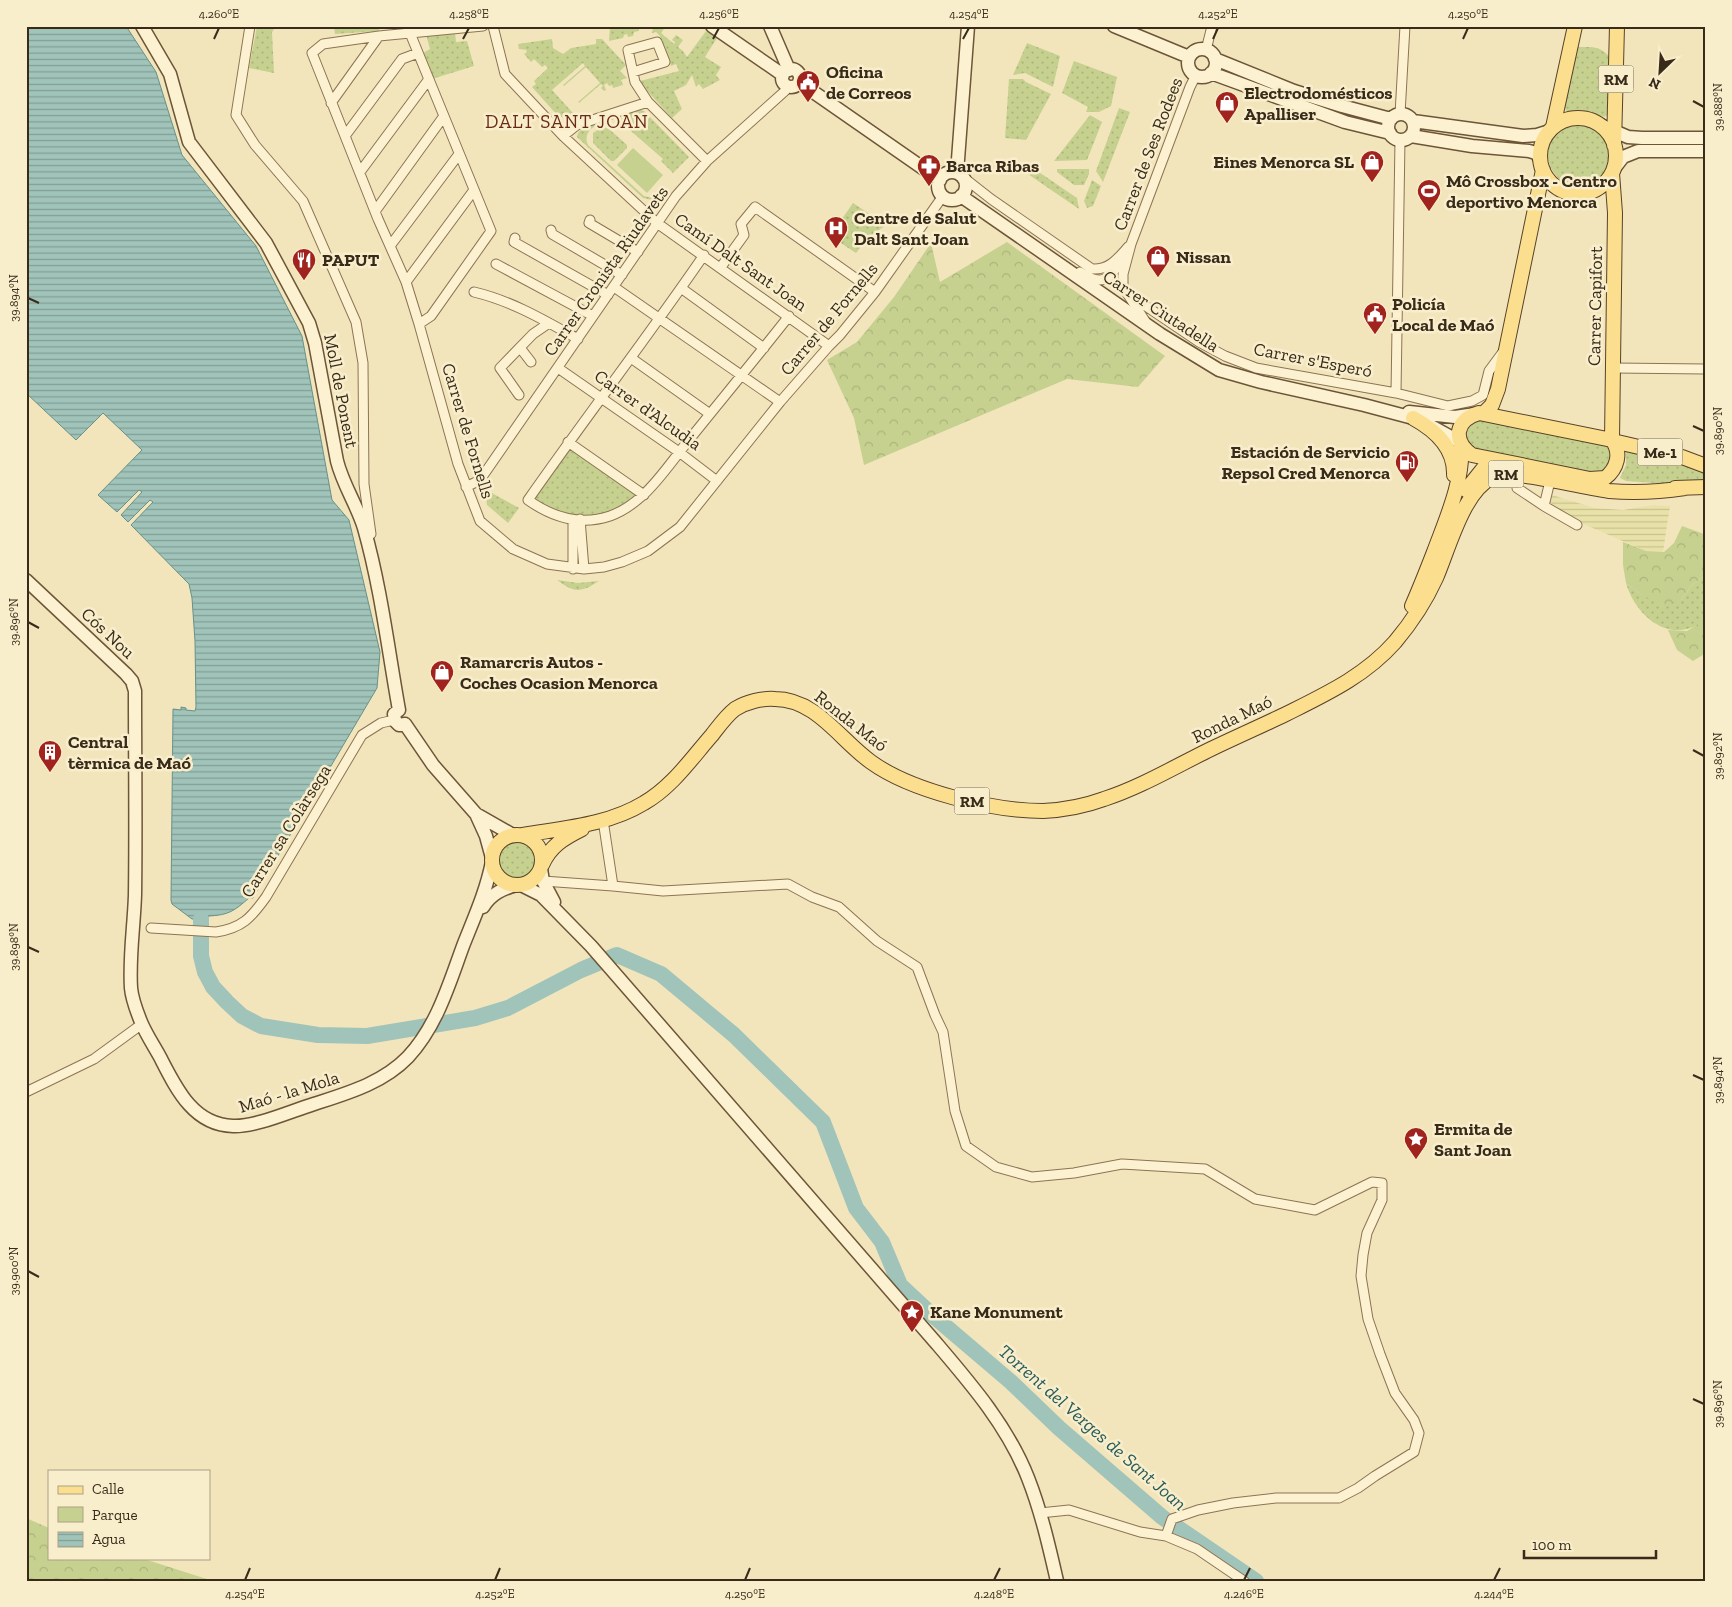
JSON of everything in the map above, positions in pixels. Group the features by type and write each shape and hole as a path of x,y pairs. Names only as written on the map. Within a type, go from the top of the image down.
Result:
{"main road":[{"name":"RM","path":"1447,518 1460,471 1462,454 1459,431 1468,416 1488,410 1496,398 1542,164 1542,144 1551,129 1575,26"},
{"name":"RM","path":"1612,171 1616,157 1617,26"},
{"path":"1551,129 1561,122 1583,118 1600,125 1615,138"},
{"path":"1542,164 1549,180 1558,188 1578,194 1597,188 1605,182 1612,171"},
{"name":"Carrer Capifort","path":"1612,171 1615,213 1612,441"},
{"path":"1479,414 1612,441"},
{"name":"RM","path":"1413,418 1430,428 1439,437 1454,462 1453,488 1447,518"},
{"name":"RM","path":"1460,442 1466,451 1472,454 1497,461 1590,479 1605,478 1615,467 1618,460 1617,449 1612,441"},
{"name":"Me-1","path":"1612,441 1682,457 1706,466"},
{"name":"RM","path":"1411,619 1434,572 1466,489 1486,465 1497,461"},
{"name":"RM","path":"1411,619 1435,581 1467,505 1476,490 1482,484 1502,474 1518,475 1608,491 1660,492 1685,488"},
{"name":"Me-1","path":"1590,479 1603,483 1641,488 1706,487"},
{"name":"Ronda Maó","path":"1385,652 1398,634 1416,596 1447,518"},
{"name":"Ronda Maó","path":"542,872 547,854 555,845 599,821 641,805 659,793 682,771 726,718 736,709 756,701 773,698 791,701 812,710 860,754 875,765 912,783 944,794 1001,807 1032,810 1070,808 1109,798 1327,694 1367,669 1402,633 1411,619"},
{"name":"Ronda Maó","path":"518,835 599,821"},
{"path":"518,835 537,844 543,858 542,872 532,880 519,885 502,881 497,876 492,860 496,845 507,836 518,835"}],"street":[{"name":"Moll de Ponent","path":"142,26 170,74 189,142 266,243 309,323 317,351 337,461 342,478 357,508 374,568 399,718 433,764 476,814 486,836 492,860"},
{"path":"250,26 236,115 255,145 303,201 356,322 363,363 364,484 374,568"},
{"path":"332,103 379,36 410,33 422,29 483,26"},
{"name":"Camí Dalt Sant Joan","path":"493,26 505,74 563,136 657,223 722,267 829,346"},
{"path":"712,26 940,180"},
{"path":"770,26 790,78"},
{"path":"960,175 947,173 940,180 939,189 943,196 954,199 961,196 966,186 960,175 958,154 968,26"},
{"path":"1114,26 1189,57"},
{"path":"1212,26 1211,54 1215,67 1211,73 1204,76 1196,76 1190,70 1188,61 1195,51 1211,54 1294,91 1342,106 1395,116 1408,116 1413,121 1523,136 1537,136 1551,129"},
{"path":"1400,136 1388,126 1395,116 1405,26"},
{"path":"410,33 491,230 431,316 419,324"},
{"name":"Carrer de Fornells","path":"379,36 323,44 312,53 406,282 458,464 480,521 512,549 547,564 584,569 604,567 622,562 648,551 680,527 780,402 876,292 943,196"},
{"path":"345,136 402,59 418,53"},
{"path":"633,72 635,82 648,102 707,161"},
{"path":"1211,73 1345,122 1400,136 1472,146 1529,151 1536,153 1542,164"},
{"name":"Carrer de Ses Rodees","path":"1148,326 1123,284 1123,274 1130,244 1190,87 1196,76"},
{"name":"Carrer Cronista Riudavets","path":"466,488 480,480 676,196 707,161 785,91 790,78"},
{"path":"360,172 429,79"},
{"path":"563,136 577,125 648,102"},
{"path":"376,210 444,116"},
{"path":"1400,136 1414,129 1413,121"},
{"path":"1396,393 1400,136"},
{"path":"1615,138 1706,138"},
{"path":"1612,171 1623,157 1638,151 1706,152"},
{"path":"390,246 460,154"},
{"name":"Carrer Ciutadella","path":"960,175 991,199 1092,269"},
{"path":"406,282 474,190"},
{"name":"Carrer Ciutadella","path":"961,196 1148,326 1186,351 1225,372 1413,418 1460,442"},
{"path":"722,267 744,235 742,224 756,207 876,292"},
{"path":"590,220 589,223 638,252"},
{"path":"552,230 552,234 622,275"},
{"path":"515,238 514,242 608,295"},
{"name":"Carrer de Ses Rodees","path":"1052,259 1062,260 1097,281 1109,278 1130,244"},
{"name":"Carrer de Ses Rodees","path":"1092,269 1103,268 1114,263 1130,244"},
{"path":"704,255 660,319 568,442 528,500 556,516 576,520 598,519 610,516 621,511 644,495 789,316"},
{"path":"496,264 593,316"},
{"path":"614,287 780,402"},
{"path":"681,288 764,348"},
{"path":"474,292 514,304 578,339"},
{"name":"Carrer s'Esperó","path":"1128,294 1199,342 1225,356 1256,368 1396,393 1448,406 1472,401 1483,396 1489,371 1506,348"},
{"path":"519,395 500,368 521,349 533,334 548,323"},
{"path":"521,349 531,362"},
{"path":"631,358 710,414"},
{"name":"Carrer d'Alcudia","path":"558,368 679,452 717,481"},
{"path":"1614,368 1706,369"},
{"name":"Carrer Ciutadella","path":"1364,405 1455,417 1479,414"},
{"path":"568,442 644,495"},
{"path":"1648,449 1678,452 1706,458"},
{"path":"1544,506 1550,481"},
{"path":"1517,488 1577,525"},
{"path":"573,569 576,520"},
{"path":"576,520 584,569"},
{"name":"Cós Nou","path":"26,580 132,681 134,691 134,923"},
{"name":"Carrer sa Colàrsega","path":"155,928 216,932 240,925 251,918 266,897 362,736 381,723 399,718"},
{"name":"Moll de Ponent","path":"476,814 518,835"},
{"path":"599,821 613,886"},
{"name":"Maó - la Mola","path":"134,923 131,990 142,1024 176,1087 192,1109 213,1122 234,1126 257,1123 354,1091 384,1076 408,1056 431,1025 441,1006 484,893 492,860"},
{"path":"542,872 613,886 663,891 788,884 812,897 839,907 877,941 917,967 943,1032 956,1111 966,1146 996,1167 1032,1177 1074,1173 1122,1164 1205,1170 1255,1199 1316,1210 1372,1182 1382,1183 1382,1200 1367,1233 1361,1276 1368,1320 1380,1354 1395,1393 1414,1420 1420,1433 1414,1452 1339,1498 1268,1499 1206,1509 1171,1523 1166,1536"},
{"path":"542,872 556,905 569,922"},
{"path":"519,885 541,895 591,946 979,1394 1016,1450 1028,1478 1040,1513 1057,1581"},
{"name":"Maó - la Mola","path":"474,920 493,895 504,888 519,885"},
{"path":"26,1092 94,1059 142,1024"},
{"path":"1040,1513 1069,1510 1140,1532 1166,1536 1197,1549 1244,1581"}],"shaded area":[{"path":"1552,495 1595,508 1623,510 1653,505 1670,506 1663,552 1646,551 1581,523 1548,504"}],"green space":[{"path":"257,26 276,26 272,32 274,73 249,68"},
{"path":"334,26 379,26 379,31 335,34"},
{"path":"610,26 639,26 639,31 634,32 633,36 628,37 627,34 623,38 609,41"},
{"path":"649,26 666,26 661,33 674,44 675,42 672,40 676,35 683,40 678,47 687,57 706,31 717,38 705,57 721,67 716,75 720,80 703,89 699,84 696,87 692,75 686,85 674,91 682,109 672,118 640,83 640,81 679,71 676,64 671,66 660,36 656,32 652,33 653,28"},
{"path":"455,32 456,42 467,41 474,66 432,79 423,53 430,49 426,34"},
{"path":"552,39 553,48 563,54 571,48 596,44 596,39 602,39 626,65 620,71 627,78 621,80 623,85 613,88 612,85 609,86 607,83 604,85 606,90 604,91 601,88 603,86 601,84 579,103 600,83 586,67 563,85 585,66 583,63 552,90 573,113 567,119 558,116 532,87 536,84 534,81 548,68 545,65 542,67 534,59 531,62 524,54 527,50 519,49 518,44"},
{"path":"1027,43 1060,56 1053,87 1025,73 1013,75"},
{"path":"1576,47 1599,49 1611,58 1609,114 1604,117 1581,110 1567,112 1563,104"},
{"path":"1074,61 1117,77 1111,106 1099,112 1086,112 1088,107 1062,93"},
{"path":"1009,79 1023,79 1051,94 1026,140 1005,138"},
{"path":"1119,108 1130,112 1103,182 1096,171"},
{"path":"638,109 644,111 689,157 673,173 661,161 663,159 615,117"},
{"path":"1090,115 1102,122 1087,160 1054,161"},
{"path":"601,121 587,135 588,145 644,196 652,198 656,196 657,199 643,198 577,137 583,128"},
{"path":"1579,124 1591,126 1601,133 1608,143 1610,155 1608,167 1601,177 1591,184 1579,186 1567,184 1557,177 1550,167 1548,155 1550,143 1557,133 1567,126"},
{"path":"602,127 609,129 627,145 627,148 614,161 611,161 593,143 593,133"},
{"path":"633,148 663,175 647,193 617,165"},
{"path":"1027,164 1077,198 1079,209 1022,170"},
{"path":"1057,169 1089,169 1089,174 1084,185 1074,185 1057,172"},
{"path":"1092,180 1101,186 1093,206 1087,208 1084,201"},
{"path":"853,203 886,225 869,237 856,253 830,236"},
{"path":"1007,242 1165,356 1138,387 1067,379 864,465 854,418 827,360 857,342 894,297 931,243 940,282"},
{"path":"1484,418 1603,443 1610,454 1610,463 1603,470 1592,475 1479,452 1471,447 1467,441 1466,434 1469,425"},
{"path":"570,447 640,495 621,508 595,516 577,517 559,514 533,499"},
{"path":"1626,449 1706,469 1706,481 1669,484 1626,481 1620,478 1626,465"},
{"path":"490,492 519,508 508,523 487,505 486,497"},
{"path":"1682,526 1704,534 1706,538 1706,575 1692,585 1681,600 1662,605 1642,595 1626,583 1623,565 1623,542 1646,551 1664,552 1674,543"},
{"path":"1706,575 1706,619 1693,627 1681,630 1657,625 1647,617 1631,596 1626,583 1642,595 1681,600 1692,585"},
{"path":"557,580 578,583 599,581 587,588 578,590 568,587"},
{"path":"1706,619 1706,653 1693,661 1677,650 1668,630 1687,631"},
{"path":"517,841 531,846 536,860 531,874 517,879 503,874 498,860 503,846"},
{"path":"26,1518 48,1528 48,1560 147,1560 213,1581 26,1581"}],"water":[{"path":"26,26 126,26 156,72 182,155 256,246 302,336 332,500 349,520 380,652 377,688 253,898 249,898 231,911 222,915 209,916 206,920 192,919 172,904 171,900 173,709 181,710 181,707 186,708 186,710 195,711 196,707 195,641 192,598 189,584 131,525 153,502 150,500 128,522 121,515 142,492 139,490 117,512 98,495 142,450 103,413 76,440 26,393"}],"waterway":[{"name":"Torrent del Verges de Sant Joan","path":"201,919 201,956 205,972 213,987 227,1002 242,1016 261,1026 318,1035 367,1036 475,1018 508,1008 581,970 617,955 661,974 734,1035 823,1122 856,1208 882,1242 900,1285 1011,1382 1059,1428 1162,1517 1256,1581"}],"place":[{"name":"Oficina de Correos","path":"808,103"},
{"name":"Electrodomésticos Apalliser","path":"1227,124"},
{"name":"Eines Menorca SL","path":"1372,183"},
{"name":"Barca Ribas","path":"929,187"},
{"name":"Mô Crossbox - Centro deportivo Menorca","path":"1429,212"},
{"name":"Centre de Salut Dalt Sant Joan","path":"836,249"},
{"name":"Nissan","path":"1158,278"},
{"name":"PAPUT","path":"304,281"},
{"name":"Policía Local de Maó","path":"1375,335"},
{"name":"Estación de Servicio Repsol Cred Menorca","path":"1407,483"},
{"name":"Ramarcris Autos - Coches Ocasion Menorca","path":"442,693"},
{"name":"Central tèrmica de Maó","path":"50,773"},
{"name":"Ermita de Sant Joan","path":"1416,1160"},
{"name":"Kane Monument","path":"912,1333"}],"district":[{"name":"DALT SANT JOAN","path":"567,121"}]}
